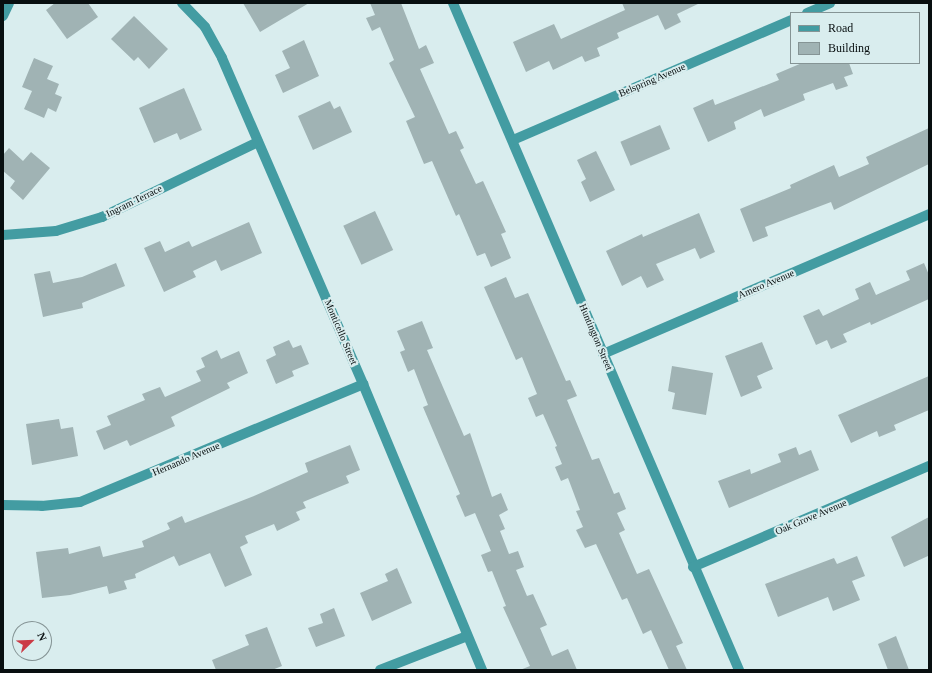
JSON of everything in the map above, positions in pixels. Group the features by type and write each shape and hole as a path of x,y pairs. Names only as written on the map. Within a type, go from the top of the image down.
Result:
{"street":[{"path":"3,16 9,3"},
{"name":"Monticello Street","path":"182,3 205,28 222,58 363,384 482,670"},
{"name":"Huntington Street","path":"453,3 513,140 693,567 739,670"},
{"path":"809,12 830,3"},
{"name":"Belspring Avenue","path":"513,140 790,20"},
{"name":"Ingram Terrace","path":"3,235 56,231 102,217 258,142"},
{"name":"Amero Avenue","path":"603,354 929,214"},
{"name":"Hernando Avenue","path":"3,505 42,506 80,502 363,384"},
{"name":"Oak Grove Avenue","path":"693,567 929,466"},
{"path":"380,670 467,636"}],"building":[{"path":"55,3 88,3 98,17 67,39 46,10"},
{"path":"243,3 309,3 260,32"},
{"path":"370,3 401,3 419,49 426,45 434,63 420,69 449,134 456,131 464,148 460,150 476,184 483,181 506,232 501,234 511,258 491,267 485,253 477,256 459,214 456,216 432,161 424,164 406,121 415,117 389,63 394,60 380,27 372,31 366,18 375,15"},
{"path":"622,3 700,3 677,14 681,22 665,30 658,15 617,33 619,38 597,48 600,56 585,62 582,56 553,70 549,61 526,72 513,42 554,24 561,39 625,10"},
{"path":"134,16 168,49 149,69 138,57 134,61 111,39"},
{"path":"304,40 319,76 283,93 275,75 290,68 282,51"},
{"path":"34,58 53,66 47,79 59,84 55,94 62,97 56,112 48,108 44,118 24,109 32,91 22,87"},
{"path":"800,64 849,64 853,74 844,77 848,86 836,90 833,83 803,94 805,100 764,117 761,109 734,122 736,129 708,142 693,108 713,99 715,105 779,80 776,74"},
{"path":"184,88 202,130 180,140 177,133 154,143 139,108"},
{"path":"330,101 334,109 340,106 352,132 313,150 298,116"},
{"path":"660,125 670,149 631,166 620,142"},
{"path":"929,128 929,164 834,210 831,202 765,227 768,236 753,242 740,209 791,188 790,185 834,165 839,177 869,164 866,157"},
{"path":"9,148 23,161 31,152 50,168 23,200 10,188 15,181 3,171 3,155"},
{"path":"596,151 615,190 590,202 581,182 586,179 577,160"},
{"path":"375,211 393,250 361,265 343,226"},
{"path":"699,213 715,252 700,259 695,248 656,264 664,280 647,288 641,276 622,286 606,251 642,234 643,237"},
{"path":"249,222 262,253 221,271 216,260 193,271 196,277 164,292 144,248 160,241 165,252 189,241 192,247"},
{"path":"116,263 125,286 82,303 83,308 43,317 34,274 50,271 53,283 82,277"},
{"path":"924,263 929,275 929,299 871,325 870,322 843,334 847,342 831,349 827,340 816,345 803,316 819,309 823,316 859,299 855,289 870,282 876,295 910,280 906,271"},
{"path":"506,277 515,298 528,293 566,381 570,380 577,396 567,400 592,460 599,458 614,494 619,492 626,509 617,513 625,530 619,533 637,574 649,569 683,643 676,646 687,670 669,670 651,630 643,634 627,598 622,600 596,544 585,548 576,530 583,527 576,511 580,510 568,478 561,481 555,467 562,464 555,447 557,446 543,414 536,417 528,398 537,394 522,357 516,360 484,287"},
{"path":"422,321 433,348 427,350 464,436 470,433 492,497 501,493 508,510 499,515 505,529 500,531 509,554 518,551 524,567 516,570 527,596 533,594 547,625 540,628 552,656 568,649 577,670 520,670 530,666 503,607 506,606 492,571 488,572 481,555 491,551 475,513 465,517 456,496 460,494 423,407 428,405 414,369 408,372 400,352 405,350 397,331"},
{"path":"289,340 293,348 301,345 309,364 292,371 294,376 276,384 266,360 276,355 273,347"},
{"path":"762,342 773,369 757,376 762,388 741,397 725,356"},
{"path":"217,350 221,359 239,351 248,373 227,383 230,388 171,417 175,426 130,446 127,440 104,450 96,431 111,425 107,416 145,400 142,394 160,387 165,397 201,381 196,371 205,367 201,358"},
{"path":"672,366 713,373 706,415 672,409 675,393 668,391"},
{"path":"929,376 929,410 894,425 896,430 879,437 877,431 851,443 838,415"},
{"path":"59,419 61,429 73,427 78,456 32,465 26,424"},
{"path":"350,445 360,470 346,476 349,483 303,502 306,508 296,512 300,520 277,531 274,524 245,536 248,543 240,547 252,575 225,587 210,553 179,566 174,556 135,574 136,578 124,581 127,589 109,594 107,586 70,595 42,598 36,552 68,548 69,554 100,546 103,557 144,547 142,541 170,529 167,523 182,516 185,523 254,496 308,472 305,463"},
{"path":"796,447 799,455 811,450 819,470 729,508 718,481 750,469 751,474 781,462 778,454"},
{"path":"929,517 929,558 928,556 904,567 891,537"},
{"path":"857,556 865,576 852,581 860,600 833,611 828,597 778,617 765,584 834,558 837,564"},
{"path":"397,568 412,603 372,621 360,593 388,581 385,574"},
{"path":"334,608 345,636 316,647 308,628 323,623 320,614"},
{"path":"267,627 282,666 272,670 216,670 212,660 249,645 245,635"},
{"path":"896,636 909,670 888,670 878,644"}]}
